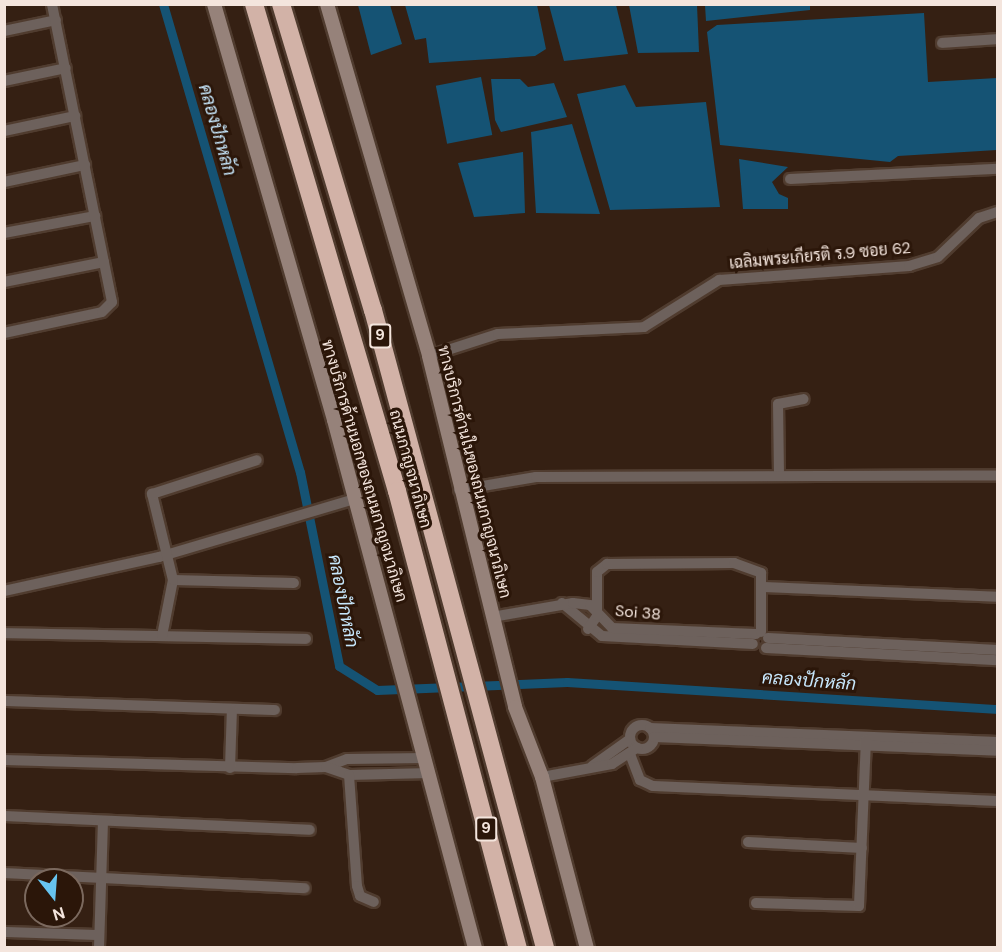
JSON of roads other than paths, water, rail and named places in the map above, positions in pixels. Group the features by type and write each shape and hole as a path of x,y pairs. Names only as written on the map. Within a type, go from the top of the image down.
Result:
{"highway":[{"name":"ถนนกาญจนาภิเษก","path":"254,4 348,317 518,948"},
{"name":"ถนนกาญจนาภิเษก","path":"281,4 472,668 545,948"}],"main road":[{"name":"ทางบริการด้านนอกของถนนกาญจนาภิเษก","path":"214,4 402,665 475,948"},
{"name":"ทางบริการด้านในของถนนกาญจนาภิเษก","path":"327,4 429,356 459,490 515,707 542,777 587,948"}],"street":[{"path":"4,333 108,310 112,302 52,4"},
{"path":"4,31 56,20"},
{"path":"942,43 998,39"},
{"path":"4,81 66,68"},
{"path":"4,131 75,116"},
{"path":"4,182 85,165"},
{"path":"790,179 998,169"},
{"name":"เฉลิมพระเกียรติ ร.9 ซอย 62","path":"429,356 498,334 644,327 719,280 909,266 938,257 979,218 997,212"},
{"path":"4,233 94,216"},
{"path":"4,282 104,262"},
{"path":"779,474 778,404 804,399"},
{"path":"162,636 172,580 169,554 152,494 257,460"},
{"path":"459,490 536,477 779,474 998,475"},
{"path":"4,591 169,554 355,499"},
{"path":"588,628 597,616 597,572 608,564 747,564 761,573 763,587 761,639"},
{"path":"172,580 294,583"},
{"path":"763,587 998,597"},
{"path":"562,603 588,628 611,633"},
{"name":"Soi 38","path":"492,617 562,603 590,606 611,633 761,639 915,651"},
{"path":"4,633 306,639"},
{"path":"915,651 998,650"},
{"path":"915,651 998,660"},
{"path":"4,701 275,710"},
{"path":"230,768 232,709"},
{"path":"998,752 866,741 736,734 652,733 634,728 632,747 640,780 653,786 998,801"},
{"path":"542,777 612,764 632,747 650,746 652,733"},
{"path":"866,741 998,742"},
{"path":"756,903 859,906 866,741"},
{"path":"326,767 347,759 426,758"},
{"path":"369,759 370,774"},
{"path":"4,760 230,768 326,767 349,775 430,773"},
{"path":"349,775 357,886 360,896 374,902"},
{"path":"4,816 310,830"},
{"path":"99,948 103,820"},
{"path":"748,842 862,848"},
{"path":"4,873 305,888"},
{"path":"4,932 99,935"}],"water":[{"path":"810,4 810,10 706,21 705,5"},
{"path":"358,5 390,5 402,44 371,55"},
{"path":"405,5 537,5 546,49 535,56 429,63 426,38 415,40"},
{"path":"549,5 616,5 628,54 564,61"},
{"path":"629,5 697,5 699,52 638,53"},
{"path":"924,13 928,82 997,78 997,150 898,156 890,162 720,145 707,32 717,25"},
{"path":"481,77 492,135 447,144 436,86"},
{"path":"491,79 520,79 528,87 554,83 567,117 501,132 495,120"},
{"path":"625,85 636,107 706,102 720,207 610,210 577,94"},
{"path":"572,124 600,214 536,213 531,132"},
{"path":"523,152 525,213 474,217 458,163"},
{"path":"739,159 788,167 772,182 779,194 788,198 788,209 743,209"}],"waterway":[{"name":"คลองปักหลัก","path":"163,4 300,472 339,666 377,690 567,682 998,709"}]}
